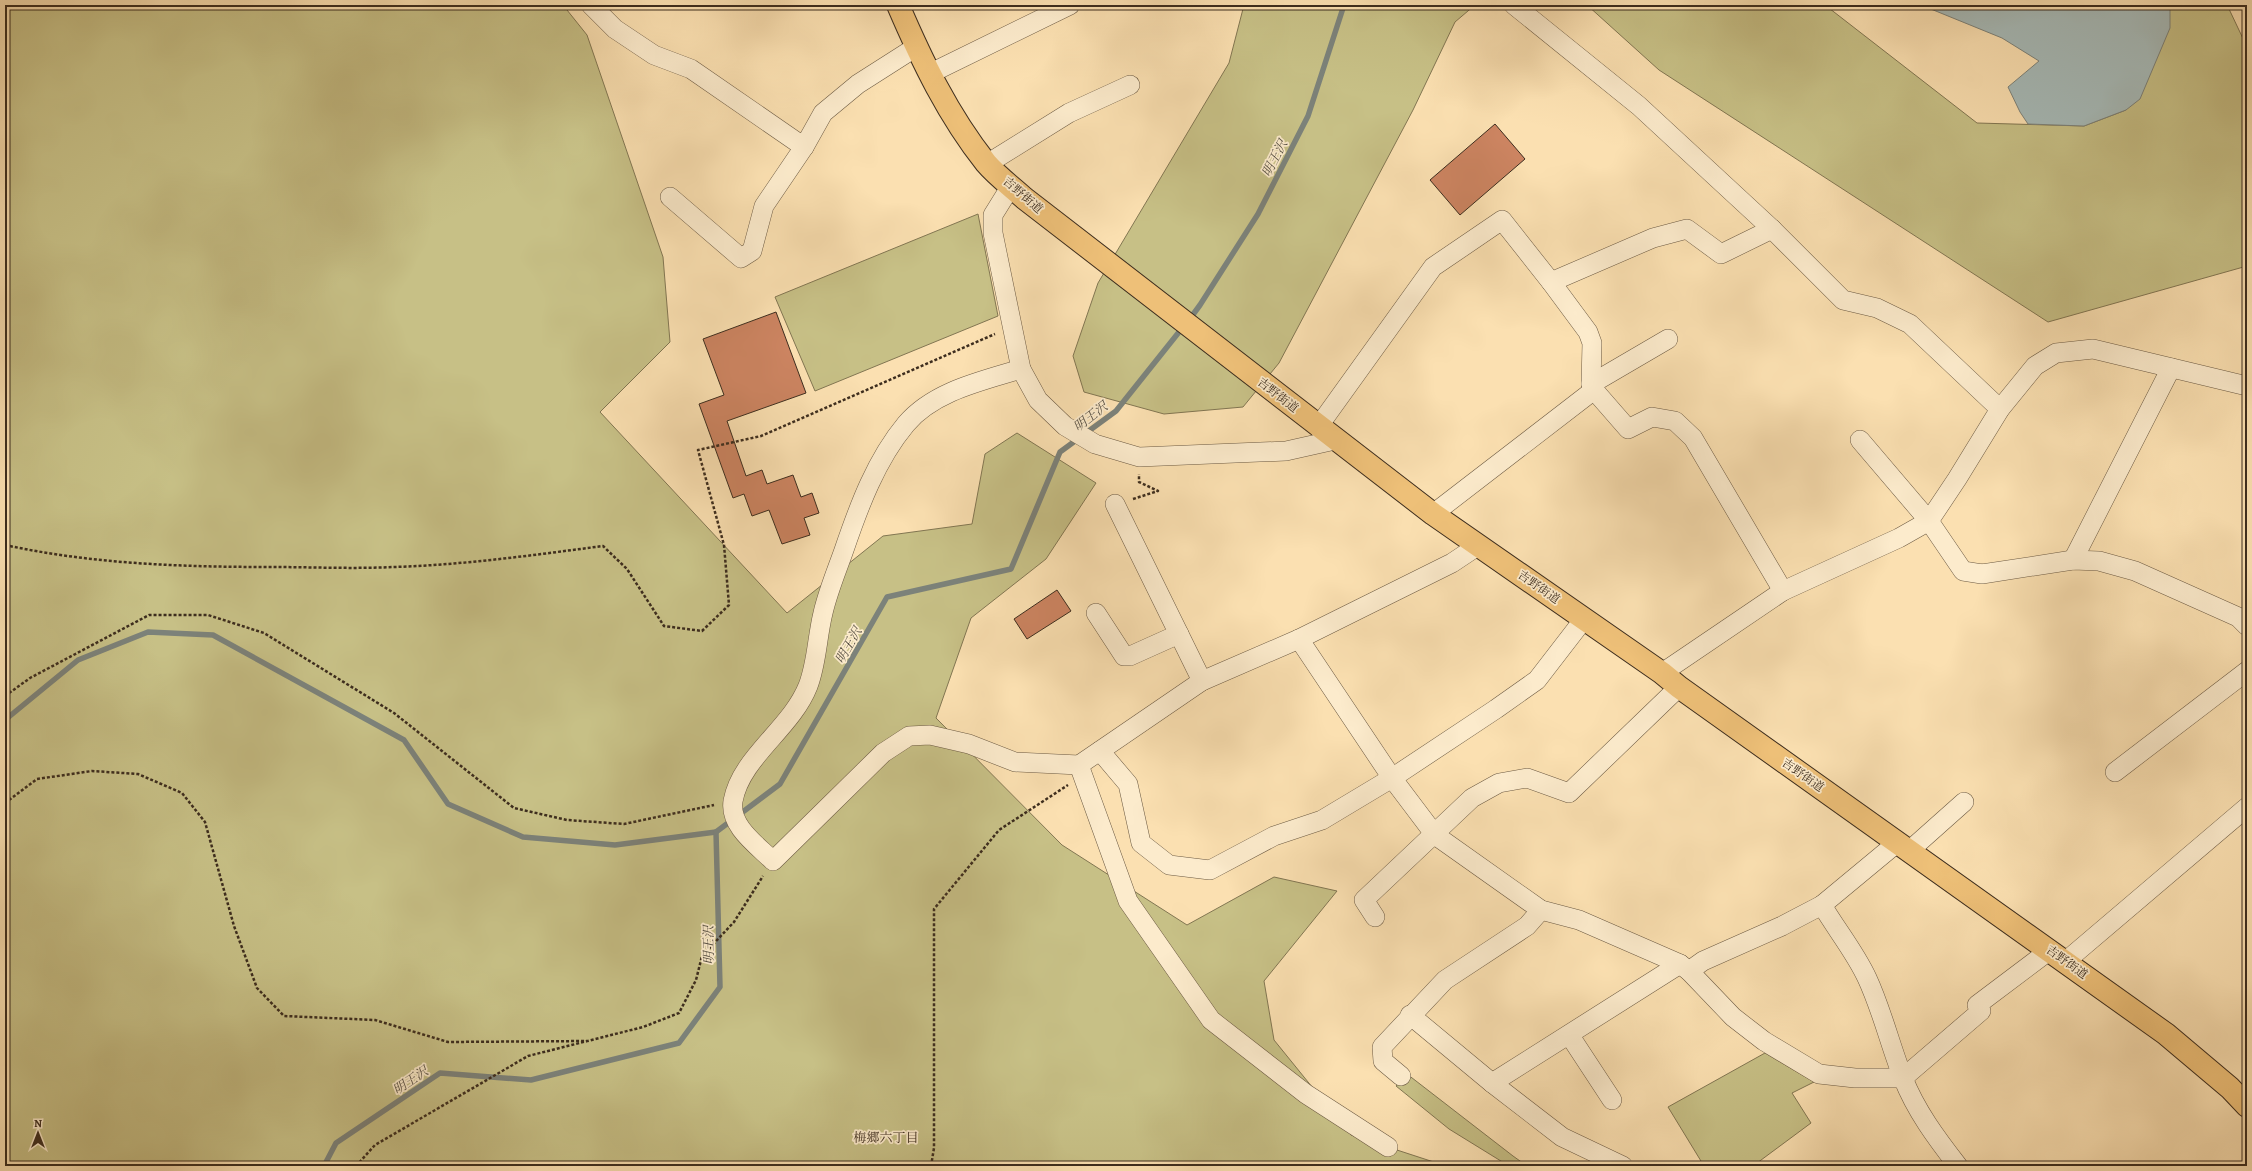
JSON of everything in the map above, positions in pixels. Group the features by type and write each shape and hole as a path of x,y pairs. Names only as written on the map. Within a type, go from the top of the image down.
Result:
{"main road":[{"name":"吉野街道","path":"898,5 929,74 951,115 987,164 1011,186 1326,433 1433,514 1662,673 1679,687 2058,955 2166,1034 2230,1088 2247,1106"}],"street":[{"path":"929,74 1070,5"},
{"path":"1514,5 1639,106 1772,229 1843,300 1877,308 1910,324 2000,409"},
{"path":"598,8 615,30 654,55 691,69 804,147"},
{"path":"670,197 741,258 752,250 764,206 804,147 823,113 858,84 916,47"},
{"path":"987,164 1069,114 1130,85"},
{"path":"1011,186 993,215 992,234 1021,369 1038,400 1065,426 1095,444 1139,457 1286,451 1326,433 1433,267 1502,220 1588,332 1592,343 1593,387 1628,429 1652,417 1675,421 1692,438 1783,591"},
{"path":"1551,282 1653,238 1688,228 1721,254 1772,229"},
{"path":"1433,514 1593,387 1668,339"},
{"path":"1662,673 1783,591 1899,538 1929,521 2000,409 2035,366 2056,354 2093,348 2247,386"},
{"path":"2073,560 2171,368"},
{"path":"1021,369 944,393 907,422 888,448 860,503 823,612 808,686 796,709 739,781 733,801 733,813 739,826 773,861 883,753 909,736 930,735 961,743 1015,762 1079,765 1202,681 1299,639 1452,563 1479,545"},
{"path":"1860,440 1929,521 1963,570 1982,574 2073,560 2100,561 2135,571 2238,617 2247,626"},
{"path":"1115,504 1202,681"},
{"path":"1096,613 1124,656 1130,656 1179,634"},
{"path":"1100,751 1128,784 1141,843 1169,865 1210,870 1274,836 1322,820 1392,778 1496,709 1537,680 1584,619"},
{"path":"1299,639 1392,778 1435,835 1541,910 1579,920 1685,967 1734,1017 1764,1041 1819,1074 1856,1078 1903,1078 1980,1010 1977,1005 2058,955 2247,806"},
{"path":"2115,772 2247,671"},
{"path":"1375,917 1364,900 1435,835 1472,798 1498,783 1527,778 1569,793 1679,687"},
{"path":"1079,765 1128,901 1211,1020 1306,1094 1388,1147"},
{"path":"1492,1083 1685,967 1703,961 1782,926 1822,905 1964,802"},
{"path":"1822,905 1866,976 1881,1009 1903,1078 1932,1132 1958,1166"},
{"path":"1401,1076 1383,1061 1382,1047 1445,980 1527,926 1541,910"},
{"path":"1410,1016 1492,1083 1562,1137 1623,1166"},
{"path":"1570,1036 1612,1100"}],"path":[{"path":"5,545 44,553 92,560 187,567 394,567 507,558 604,546 627,569 664,626 702,631 728,605 724,545 698,450 761,436 1012,327"},
{"path":"1115,504 1158,492 1139,482 1139,457"},
{"path":"5,696 30,678 148,615 208,615 264,633 394,712 514,808 567,820 624,824 733,801"},
{"path":"931,1166 934,1148 934,909 999,830 1077,779 1079,765"},
{"path":"5,803 37,779 92,771 138,774 182,793 205,822 234,926 257,988 284,1016 375,1020 448,1042 587,1041"},
{"path":"356,1166 375,1145 528,1056 643,1027 679,1013 696,980 702,956 734,922 773,861"}],"shaded area":[{"path":"5,5 563,5 587,35 663,257 670,342 600,412 787,613 883,536 972,524 985,454 1017,433 1096,483 1046,559 971,618 936,718 1062,845 1187,925 1274,877 1337,891 1264,981 1274,1040 1351,1135 1446,1166 5,1166"},
{"path":"1244,5 1475,5 1455,22 1413,110 1279,363 1243,407 1164,414 1084,392 1073,356 1098,283 1229,63"},
{"path":"1587,5 1825,5 1977,123 2084,126 2126,110 2170,5 2236,5 2229,9 2247,47 2247,266 2048,322 1659,70"},
{"path":"1921,5 2170,5 2170,28 2140,99 2126,110 2084,126 2028,124 2020,112 2008,87 2039,61 2002,38"},
{"path":"978,214 998,316 815,391 775,297"},
{"path":"1765,1053 1814,1082 1792,1093 1811,1123 1753,1166 1704,1166 1668,1107"},
{"path":"1407,1074 1527,1166 1509,1166 1449,1129 1396,1086"}],"building":[{"path":"1495,124 1525,159 1460,215 1430,180"},
{"path":"776,312 806,393 727,421 746,476 762,470 767,484 793,475 801,497 812,493 819,513 804,518 810,535 782,544 769,510 752,516 744,494 733,498 699,404 724,395 703,339"},
{"path":"1057,590 1071,611 1027,639 1014,619"}],"waterway":[{"name":"明王沢","path":"1189,320 1258,214 1308,116 1344,5"},
{"name":"明王沢","path":"324,1166 336,1143 440,1073 531,1080 679,1043 720,987 716,832 780,784 887,597 1011,569 1060,452 1116,411 1183,327"},
{"path":"5,720 78,660 148,632 213,635 404,740 448,804 523,837 615,845 716,832"}],"district":[{"name":"梅郷六丁目","path":"886,1137"}]}
